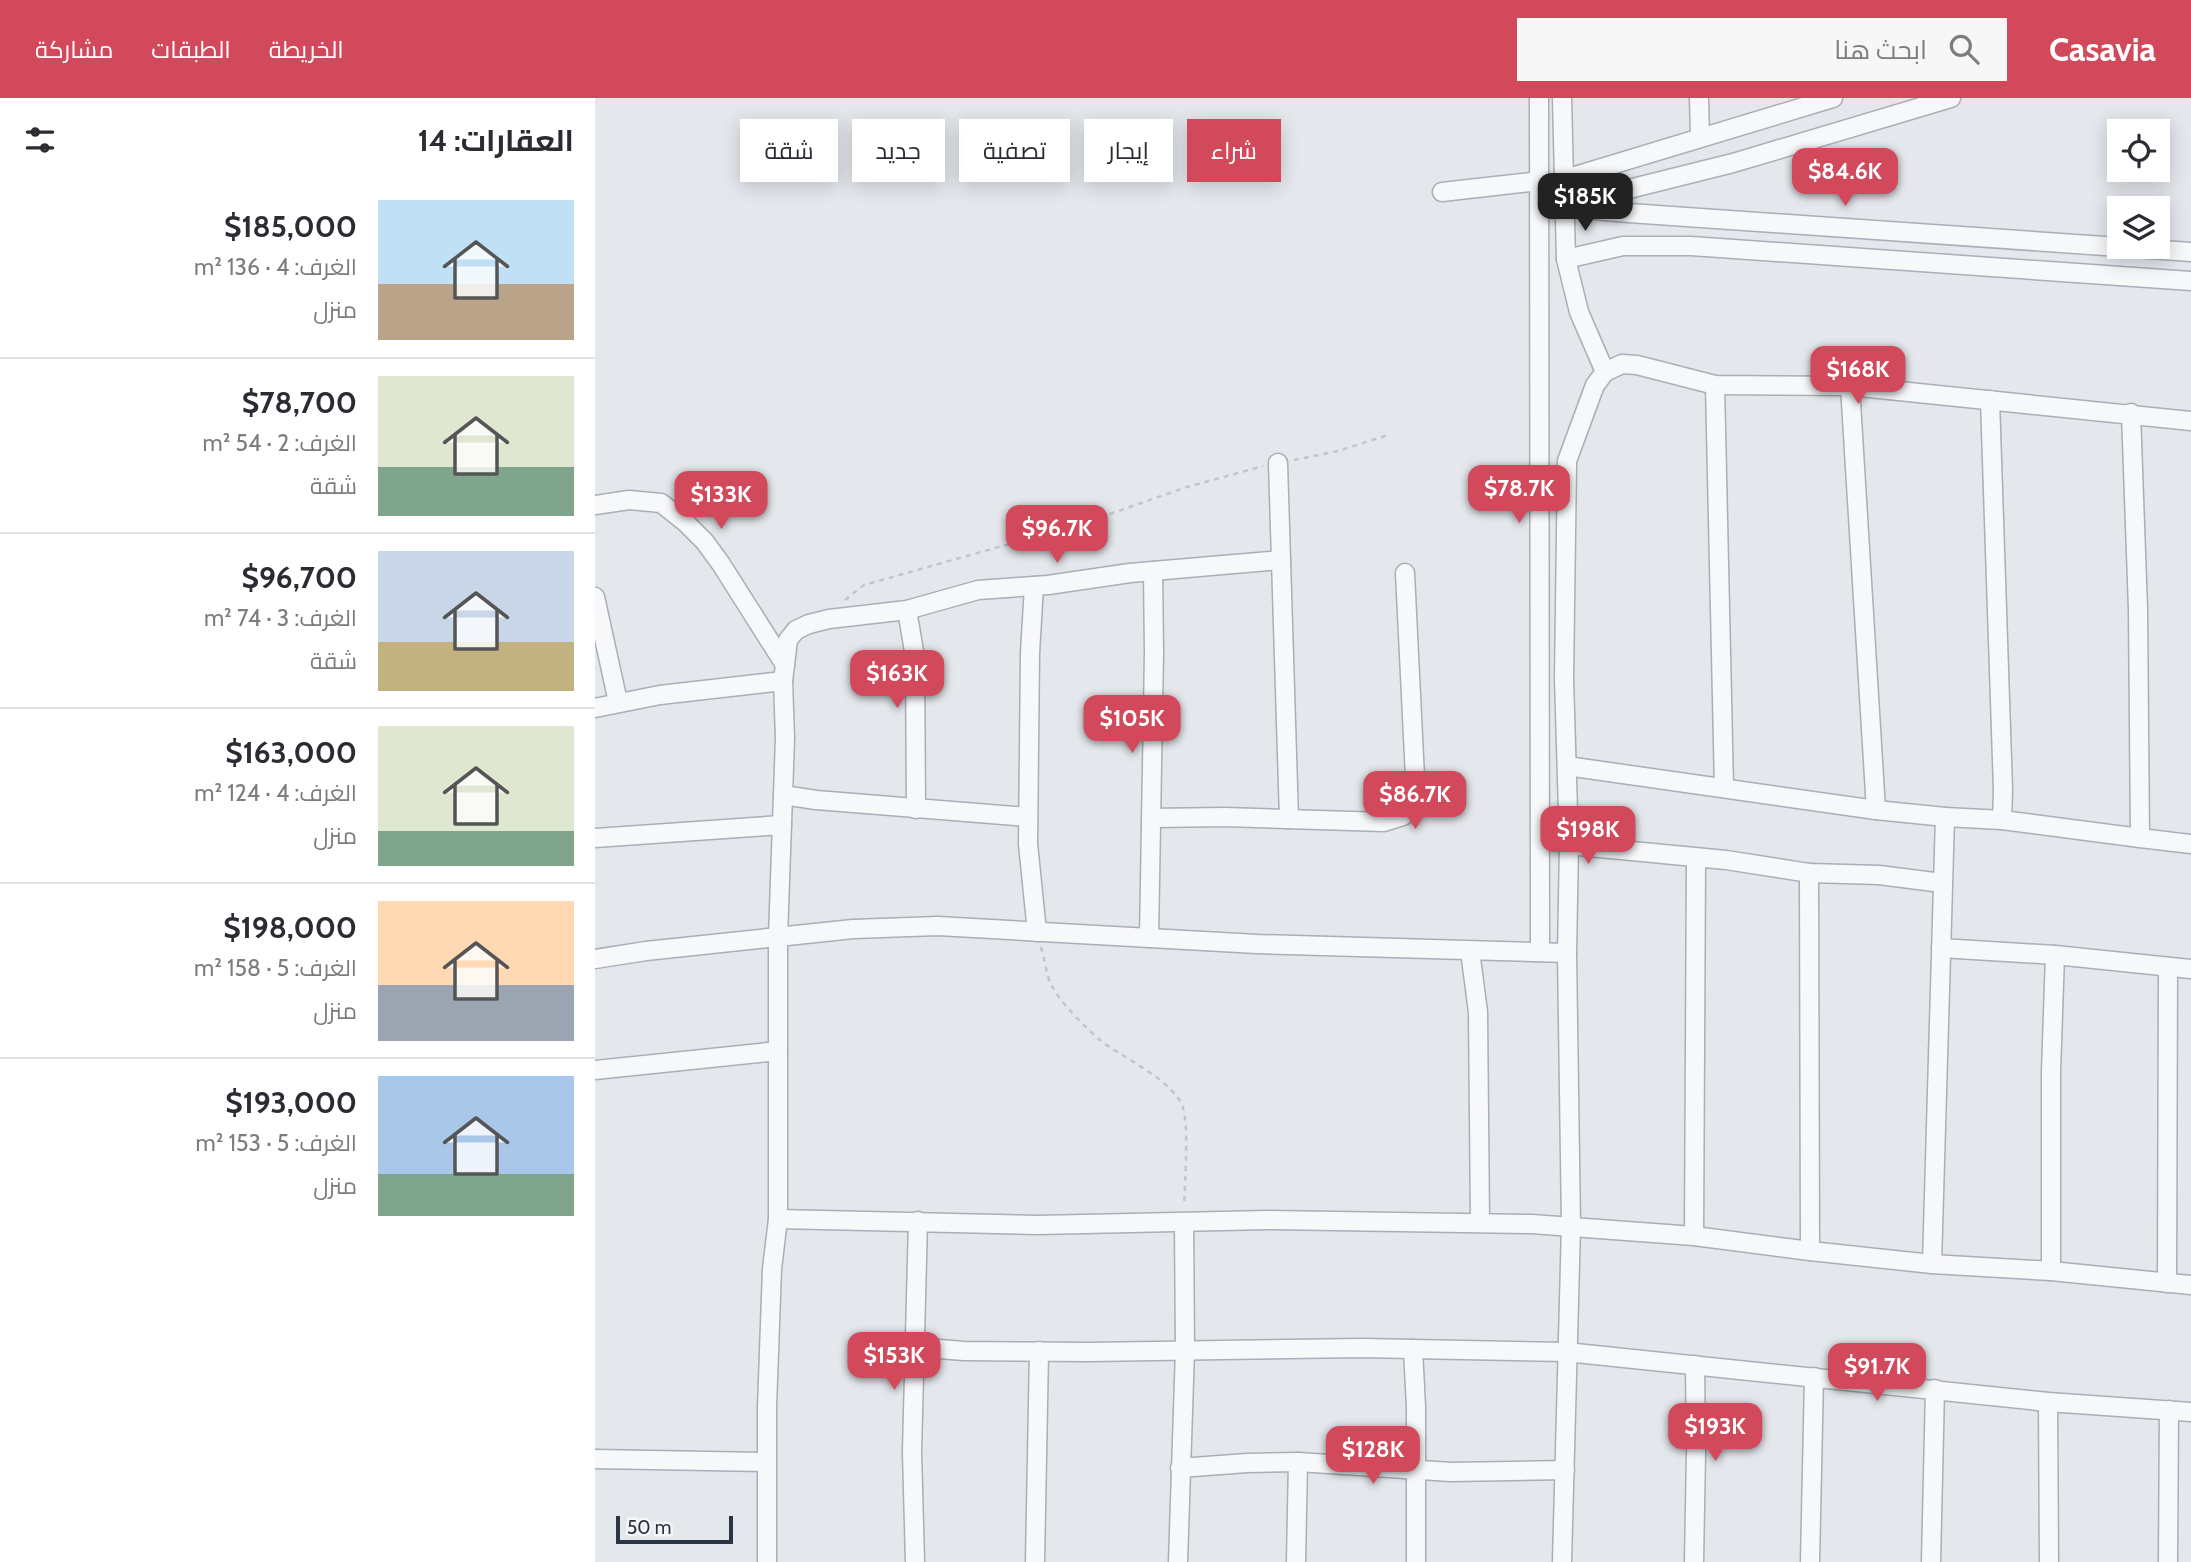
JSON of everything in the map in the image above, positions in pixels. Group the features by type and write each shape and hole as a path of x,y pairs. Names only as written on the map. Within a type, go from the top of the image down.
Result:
{"street":[{"path":"1539,98 1540,952"},
{"path":"1562,98 1566,259 1579,312 1605,372"},
{"path":"1699,98 1700,137"},
{"path":"1566,205 1733,163 1951,98"},
{"path":"1565,179 1829,99"},
{"path":"1442,192 1539,181"},
{"path":"1566,205 1629,213 2107,246"},
{"path":"1950,264 1952,235"},
{"path":"1566,259 1623,246 1691,246 2191,281"},
{"path":"2170,251 2191,252"},
{"path":"1562,1562 1571,1226 1567,953 1570,845 1564,679 1567,461 1595,385 1605,372 1622,363 1715,385 1850,386 2191,421"},
{"path":"1715,385 1724,788"},
{"path":"1850,386 1876,810"},
{"path":"1990,400 2002,820"},
{"path":"2131,413 2138,608 2140,838"},
{"path":"1538,462 1567,461"},
{"path":"1278,463 1289,819"},
{"path":"595,505 629,500 660,503 685,522 705,542 721,564 784,673"},
{"path":"767,1562 766,1462 772,1269 778,1219 778,937 784,673 788,640 796,630 809,624 829,619 907,610 978,590 1034,586 1153,570 1281,560"},
{"path":"1149,938 1153,570"},
{"path":"1151,818 1384,822 1403,816 1416,798 1405,573"},
{"path":"1034,586 1030,653 1028,817 1037,932"},
{"path":"595,597 618,702"},
{"path":"907,610 915,657 916,809"},
{"path":"595,708 784,673"},
{"path":"1567,766 1876,810 2002,820 2191,844"},
{"path":"783,795 1028,817"},
{"path":"1932,1264 1945,817"},
{"path":"595,838 782,825"},
{"path":"1570,845 1809,873 1879,875 1942,883"},
{"path":"1694,1236 1696,858"},
{"path":"1809,873 1810,1251"},
{"path":"595,959 853,929 938,926 1149,938 1567,953"},
{"path":"1941,948 2055,955 2191,969"},
{"path":"1470,951 1478,1012 1480,1222"},
{"path":"2051,1271 2051,1072 2055,955"},
{"path":"2167,1283 2168,967"},
{"path":"595,1070 778,1051"},
{"path":"778,1219 1038,1225 1480,1222 1571,1226 1694,1236 1932,1264 2051,1271 2191,1286"},
{"path":"915,1562 912,1452 918,1221"},
{"path":"1178,1562 1185,1350 1184,1222"},
{"path":"914,1347 1039,1351 1413,1349 1566,1352 2048,1402 2191,1412"},
{"path":"1413,1349 1416,1408 1416,1562"},
{"path":"1035,1562 1039,1351"},
{"path":"1694,1562 1695,1365"},
{"path":"1810,1562 1814,1377"},
{"path":"1931,1562 1935,1389"},
{"path":"2048,1402 2049,1562"},
{"path":"2168,1562 2169,1410"},
{"path":"595,1460 766,1462"},
{"path":"1180,1468 1298,1462 1451,1472 1565,1470"},
{"path":"1296,1562 1298,1462"}],"path":[{"path":"829,619 847,597 865,585 1084,523 1224,475 1338,451 1388,435"},
{"path":"1037,932 1052,988 1099,1039 1161,1081 1177,1097 1183,1108 1184,1222"}]}
